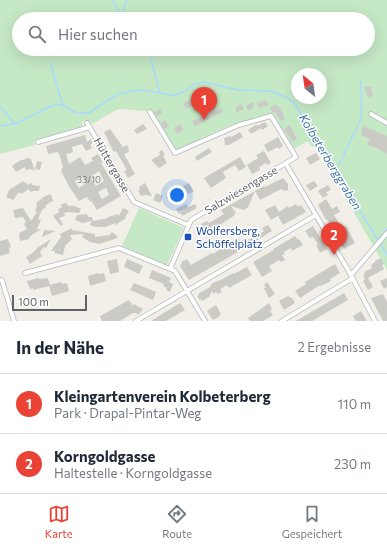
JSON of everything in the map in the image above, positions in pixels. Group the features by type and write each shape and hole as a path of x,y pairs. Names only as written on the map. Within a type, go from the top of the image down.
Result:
{"street":[{"name":"Salzwiesengasse","path":"150,112 175,153 239,125 271,116 296,157 191,220 170,269"},
{"path":"371,114 387,123"},
{"name":"Hüttergasse","path":"38,142 88,125 134,202 188,225"},
{"path":"286,164 352,277 375,321"},
{"path":"136,321 316,215"},
{"path":"282,321 352,277 387,233"},
{"path":"25,273 119,248 175,271 205,321"},
{"path":"1,280 14,321"}],"green space":[{"path":"0,0 387,0 387,270 317,148 311,146 308,141 294,149 273,114 231,125 176,150 151,110 118,109 92,124 89,120 82,122 82,126 34,141 35,145 0,154"},
{"path":"139,208 184,228 167,265 122,246"}],"building":[{"path":"371,86 373,96 368,97 364,87"},
{"path":"202,95 204,100 186,109 183,103"},
{"path":"266,100 269,105 259,108 257,103"},
{"path":"252,102 254,107 248,111 246,106"},
{"path":"241,104 244,109 237,112 235,108"},
{"path":"276,104 277,107 279,106 285,119 281,121 275,112 273,113 270,107"},
{"path":"221,108 223,112 195,126 192,121"},
{"path":"161,109 162,114 157,116 154,112"},
{"path":"165,120 169,126 164,129 161,123"},
{"path":"265,122 268,126 262,130 261,128 251,134 248,130 257,124 257,126"},
{"path":"143,124 147,129 137,134 134,130"},
{"path":"181,124 183,130 177,134 174,128"},
{"path":"290,125 297,139 293,142 284,129"},
{"path":"363,126 387,136 387,154 367,144 370,139 361,135"},
{"path":"110,129 123,147 127,145 129,149 129,152 124,154 135,174 128,178 124,171 127,170 116,151 113,151 104,132"},
{"path":"240,132 243,137 229,145 225,145 224,138 231,137"},
{"path":"85,135 87,142 91,139 93,143 90,145 92,148 86,151 82,144 72,147 73,152 66,154 69,164 80,157 85,165 93,161 91,158 98,154 103,162 101,163 121,196 97,210 87,197 79,201 61,171 63,167 59,153 48,154 46,146","holes":["99,171 104,181 96,186 90,177","82,176 86,183 79,188 75,181","106,188 109,195 102,199 98,192"]},
{"path":"278,137 283,146 279,149 278,147 268,152 264,145"},
{"path":"209,148 212,152 197,161 195,157"},
{"path":"162,150 165,155 163,156 167,163 159,168 151,160 160,155 159,152"},
{"path":"264,151 271,163 267,165 266,163 259,167 260,170 252,174 247,165 258,158 256,155"},
{"path":"316,153 320,159 310,165 306,158"},
{"path":"240,157 246,167 239,171 235,165 223,172 226,178 211,188 204,178"},
{"path":"28,158 31,159 35,171 30,169 25,170 25,167 16,172 12,166 19,161"},
{"path":"37,161 42,162 40,170 35,169"},
{"path":"283,178 288,184 288,190 285,191 281,189 260,200 255,191"},
{"path":"23,181 24,183 26,182 27,185 32,183 32,185 40,186 39,191 30,192 29,189 21,194 19,192 13,200 6,197 9,190"},
{"path":"314,181 318,186 310,191 306,185"},
{"path":"145,183 152,196 141,196 138,191 140,189 139,187"},
{"path":"189,183 194,191 188,194 183,186"},
{"path":"328,185 331,190 326,192 328,195 323,198 318,191"},
{"path":"170,188 176,191 171,201 166,198"},
{"path":"255,191 248,207 244,210 231,206 236,213 234,214 235,215 217,227 216,225 206,231 201,224 207,221 209,223 224,214 221,210"},
{"path":"156,193 163,196 160,203 153,200"},
{"path":"51,194 53,201 45,206 46,207 42,210 38,219 41,220 37,229 41,229 29,239 20,241 19,233 27,229 24,224 26,222 23,217 15,218 13,210 23,208 31,221 37,212 35,211 37,206 36,203 45,196"},
{"path":"326,199 332,209 337,206 340,212 334,215 342,228 346,226 355,243 344,249 318,205"},
{"path":"66,203 69,206 75,206 81,209 79,213 64,213 65,216 59,218 63,224 61,226 53,216 59,212 58,209 62,207 61,204"},
{"path":"186,204 188,207 195,204 197,208 182,216 176,209"},
{"path":"296,204 298,207 301,205 306,212 283,225 278,216 271,220 265,210 275,205 279,212 288,206 289,208"},
{"path":"123,208 129,211 125,217 126,218 114,226 116,223 105,227 96,227 90,225 92,221 82,223 75,220 77,215 87,214 88,217 92,217 93,221 118,214 119,216"},
{"path":"268,225 272,231 244,248 243,246 237,250 238,252 189,280 180,266 182,263 181,262 187,259 191,265 212,253 213,254 238,238 240,241 244,239 245,242 253,237 251,234 255,232 257,235 264,231 262,228"},
{"path":"313,226 327,249 320,253 316,245 318,244 313,237 310,238 305,231"},
{"path":"72,228 72,230 95,234 95,237 109,235 112,232 118,237 99,244 90,242 82,237 84,234 70,235 72,239 65,246 63,255 55,253 55,251 51,251 61,237 60,234"},
{"path":"44,230 56,231 42,237"},
{"path":"295,236 303,245 292,251 291,248 284,252 285,254 282,255 285,260 281,262 279,260 269,266 272,271 262,277 253,262"},
{"path":"8,239 11,247 9,248 10,253 0,256 0,241"},
{"path":"51,239 46,248 44,247 40,252 42,256 30,264 26,257"},
{"path":"381,258 384,264 382,265 384,269 368,278 373,287 368,290 363,281 365,280 363,275 365,274 364,272 372,268 371,265"},
{"path":"117,259 119,272 110,274 107,261"},
{"path":"127,259 143,266 139,274 124,267"},
{"path":"335,264 340,273 330,279 331,281 321,286 320,285 300,298 295,291 306,284 305,282"},
{"path":"247,267 252,275 229,288 227,285 220,289 222,292 218,294 216,292 214,294 212,291 209,297 202,301 197,296 210,287 212,283"},
{"path":"152,270 171,278 169,282 173,284 170,292 163,286 164,284 149,278"},
{"path":"104,273 106,281 90,286 88,276"},
{"path":"38,278 48,278 50,285 61,282 62,284 67,283 69,291 52,296 49,286 33,290 33,288 30,289 27,281"},
{"path":"387,278 387,287 384,289 380,281"},
{"path":"267,282 275,294 269,298 264,288 266,288 264,285"},
{"path":"134,283 156,292 153,300 130,290"},
{"path":"344,293 348,300 312,321 296,321"},
{"path":"383,294 387,302 387,321 383,321 371,298"},
{"path":"288,296 293,299 295,303 284,310 279,301"},
{"path":"129,300 133,306 134,304 143,309 138,315 133,313 120,321 102,321 100,316"},
{"path":"180,303 185,310 166,321 151,321"},
{"path":"269,303 272,309 270,311 273,315 263,321 250,321 248,318"},
{"path":"216,305 221,314 213,320 207,311"},
{"path":"361,311 367,321 356,321 353,316"}],"waterway":[{"path":"113,0 119,12"},
{"path":"122,12 127,0"},
{"path":"150,56 160,93"},
{"path":"50,63 63,105"},
{"path":"336,171 361,119 361,81"},
{"name":"Kolbeterberggraben","path":"166,94 172,96 185,91 193,85 203,82 238,90 272,91 293,101 387,255"},
{"name":"Kolbeterberggraben","path":"0,126 15,124 57,104 76,113 89,113 118,94 143,90 165,94"},
{"path":"0,106 15,124"},
{"path":"378,240 387,229"}],"place":[{"name":"Kleingartenverein Kolbeterberg","path":"204,120"},
{"name":"Wolfersberg, Schöffelplatz","path":"188,237"},
{"name":"Korngoldgasse","path":"334,255"}]}
